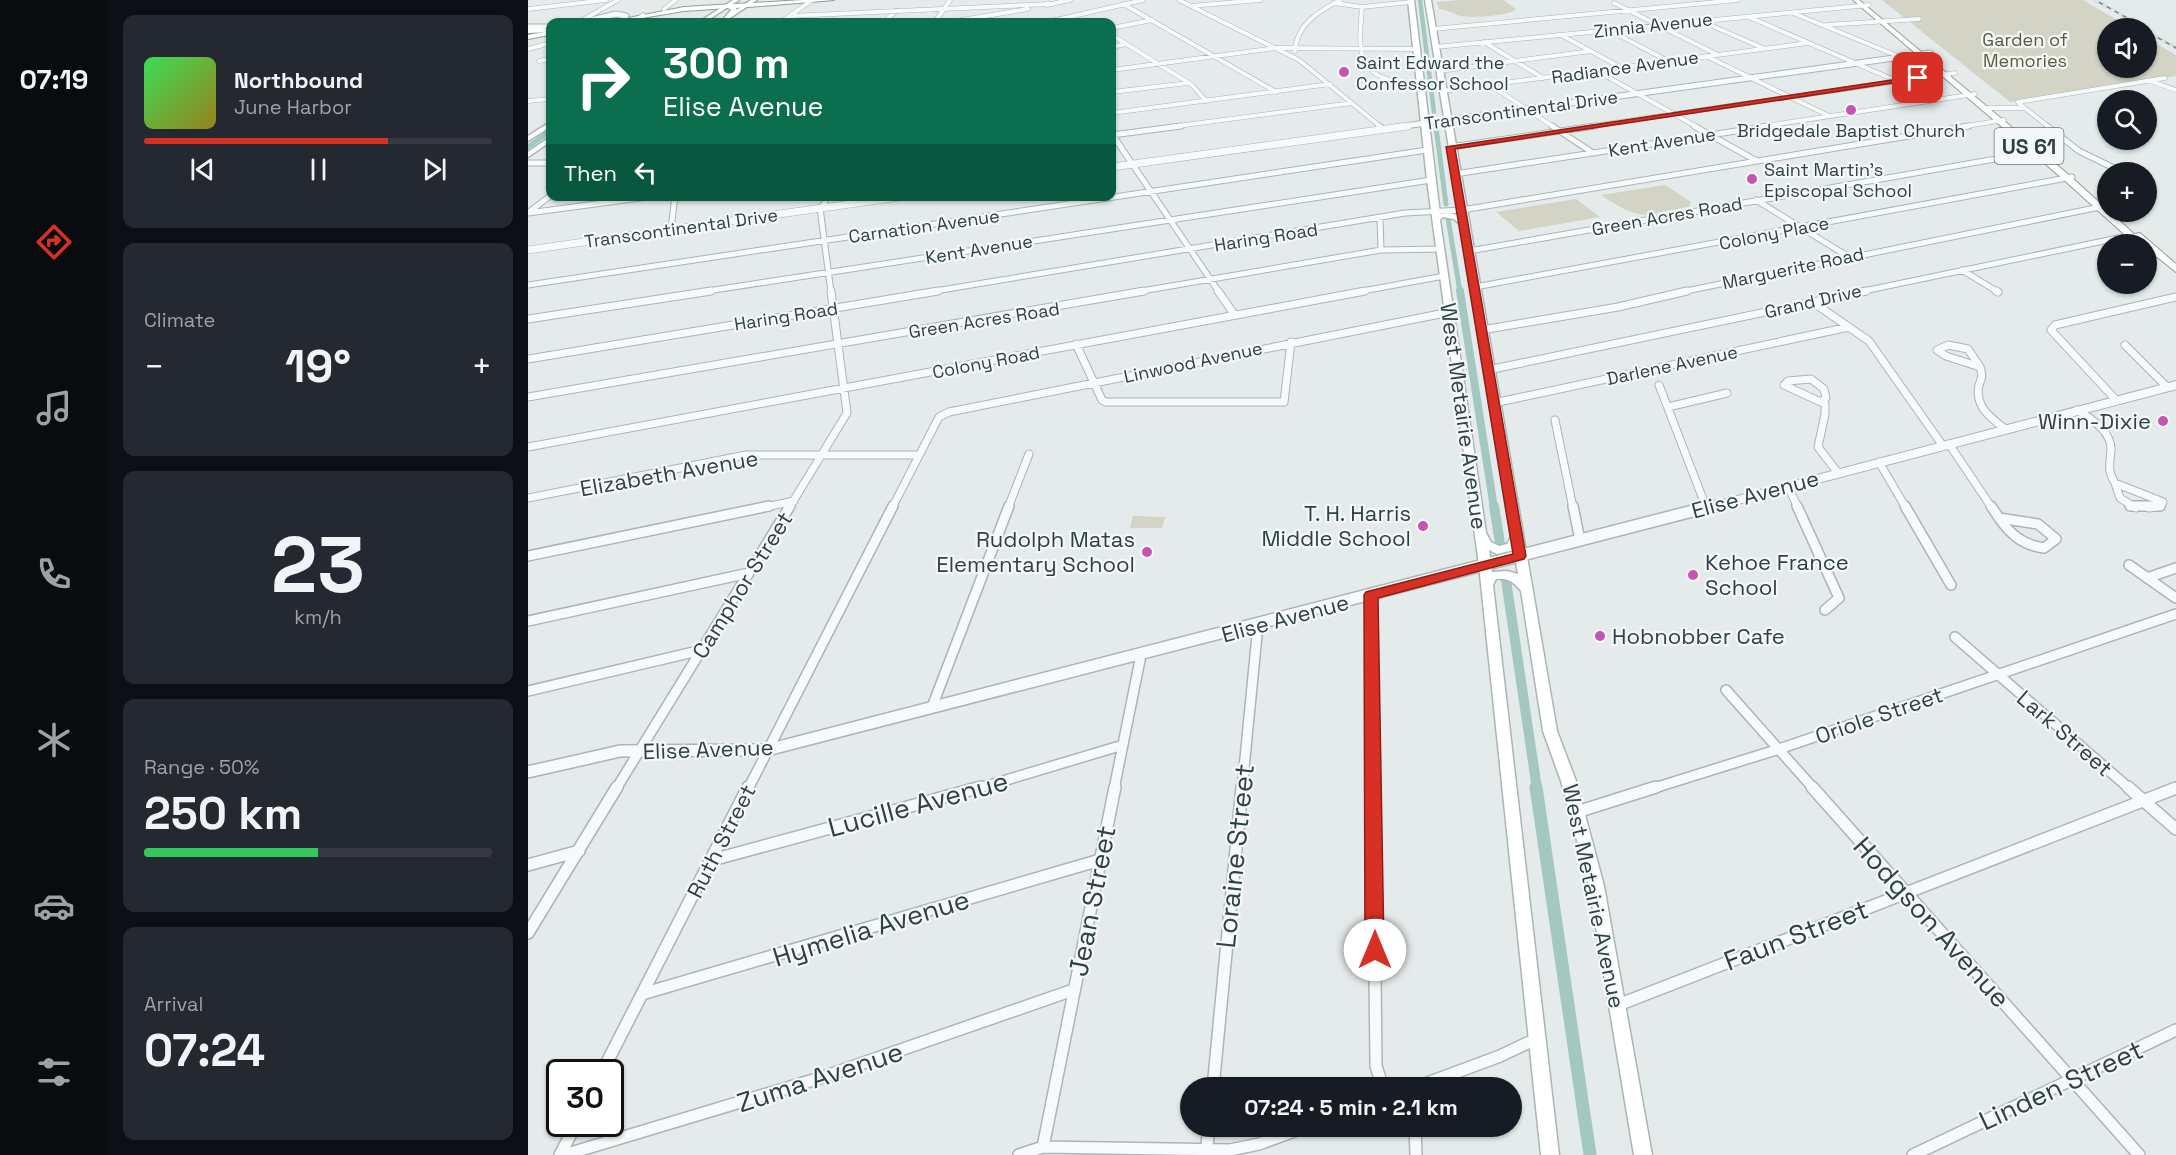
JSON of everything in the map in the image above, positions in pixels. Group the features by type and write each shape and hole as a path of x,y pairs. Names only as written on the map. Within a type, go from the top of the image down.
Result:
{"highway":[{"path":"634,18 730,4 793,0"},
{"path":"750,2 831,0"},
{"name":"US 61","path":"1862,2 1954,73 1972,94"},
{"path":"634,18 664,9 730,4"},
{"path":"726,18 734,10 730,4"},
{"path":"528,29 546,31"},
{"path":"528,38 546,33"},
{"name":"US 61","path":"1923,51 1945,74 1972,94 2097,201"},
{"name":"US 61","path":"2119,222 2131,234"},
{"name":"US 61","path":"2157,255 2176,269"},
{"path":"2157,260 2176,277"}],"main road":[{"name":"West Metairie Avenue","path":"1428,0 1450,147 1550,731 1580,812 1618,1005 1643,1155"},
{"name":"West Metairie Avenue","path":"1411,1 1440,249 1485,565 1550,1155"},
{"path":"727,18 750,2"},
{"path":"708,18 730,4"},
{"path":"1423,108 1433,114 1445,115"},
{"path":"1425,124 1448,130"},
{"path":"528,139 546,127"},
{"path":"528,155 546,142"},
{"path":"1434,202 1437,206 1449,208 1460,200"},
{"path":"1436,215 1449,214 1461,219 1464,225"},
{"path":"1479,526 1486,544 1491,549 1511,547 1516,537"},
{"path":"1487,585 1492,576 1507,574 1519,579 1526,592"}],"street":[{"path":"528,16 559,0"},
{"path":"528,9 606,0"},
{"path":"588,18 618,0"},
{"path":"664,9 676,0"},
{"path":"938,18 950,0"},
{"path":"972,18 1070,0"},
{"path":"1065,18 1143,0"},
{"path":"1179,0 1299,60 1380,127"},
{"path":"1191,6 1260,0"},
{"path":"1294,49 1308,22 1340,0"},
{"path":"1428,0 1434,0"},
{"path":"1433,29 1738,0"},
{"path":"787,18 811,1"},
{"path":"1334,3 1362,7 1411,1"},
{"name":"Zinnia Avenue","path":"1436,46 1789,12 1862,2"},
{"path":"1614,3 1716,54"},
{"path":"790,16 1051,4"},
{"path":"1125,5 1276,92"},
{"path":"1362,7 1361,49 1365,64 1377,73 1420,86"},
{"path":"888,18 897,10"},
{"path":"1789,12 1900,57"},
{"path":"838,18 844,14"},
{"path":"1746,16 1939,99"},
{"path":"1822,25 1883,19 1919,19"},
{"path":"1116,27 1152,20"},
{"path":"1700,21 1763,48"},
{"path":"1608,30 1668,61"},
{"path":"1560,34 1621,67"},
{"path":"1116,38 1188,83 1206,101"},
{"path":"1484,42 1544,78"},
{"name":"Radiance Avenue","path":"1442,91 1808,42"},
{"path":"528,49 546,44"},
{"path":"1116,46 1126,44"},
{"path":"1116,69 1276,48 1416,49"},
{"path":"1294,49 1299,60"},
{"path":"1439,71 1591,51"},
{"name":"Transcontinental Drive","path":"1116,166 1130,162 1380,127 1425,124 1445,115 1520,104 1890,52 1923,51"},
{"name":"Transcontinental Drive","path":"1445,115 1528,110 1900,57 1923,51"},
{"path":"1705,56 1829,116"},
{"path":"539,61 546,60"},
{"path":"1596,70 1757,161"},
{"path":"1450,147 1954,73"},
{"path":"2101,162 2083,153 2018,102 2165,78"},
{"path":"2150,80 2176,90"},
{"path":"1116,92 1188,83"},
{"path":"1116,112 1330,84"},
{"path":"1490,85 1593,153"},
{"name":"Kent Avenue","path":"1455,174 1972,94"},
{"path":"528,101 546,99"},
{"path":"1116,134 1352,103"},
{"path":"1986,107 2023,107"},
{"name":"Haring Road","path":"528,359 1380,218 1436,215 2001,120"},
{"path":"1116,141 1234,314"},
{"name":"Carnation Avenue","path":"1116,197 1428,150"},
{"name":"Green Acres Road","path":"1469,251 2039,151"},
{"name":"Transcontinental Drive","path":"1116,162 1130,162"},
{"path":"528,163 546,163"},
{"name":"Colony Place","path":"1475,287 2069,177"},
{"name":"Kent Avenue","path":"528,320 1431,180"},
{"path":"528,213 546,199"},
{"path":"1756,200 1849,257"},
{"path":"528,213 618,201"},
{"path":"672,227 675,201"},
{"name":"Transcontinental Drive","path":"822,206 846,201"},
{"name":"Transcontinental Drive","path":"528,245 864,201"},
{"name":"Carnation Avenue","path":"528,285 1091,201"},
{"name":"Camphor Street","path":"528,933 848,413 822,206"},
{"name":"Marguerite Road","path":"1482,330 1618,307 1849,257 2097,210"},
{"path":"1380,218 1381,250"},
{"name":"Transcontinental Drive","path":"528,250 672,227"},
{"name":"Grand Drive","path":"1488,370 2097,241"},
{"name":"Green Acres Road","path":"528,397 1381,250 1440,249"},
{"path":"1962,270 1998,291"},
{"name":"Colony Road","path":"528,447 1444,276"},
{"path":"2116,400 2052,333 2052,328 2055,325 2176,297"},
{"path":"1811,302 1869,341 1999,518 2017,541 2044,548 2056,539 2050,530 2037,523 1999,518"},
{"name":"Linwood Avenue","path":"938,417 967,408 1096,383 1164,367 1450,312"},
{"name":"Darlene Avenue","path":"1494,403 1849,327"},
{"path":"1076,344 1105,402 1284,402 1291,342"},
{"path":"1980,368 1946,356 1937,350 1939,347 1953,344 1968,346 1974,352 1980,368 1983,376 1976,391 1978,402 2005,429"},
{"path":"2125,345 2171,386"},
{"path":"1822,401 1826,398 1824,389 1811,379 1788,381 1784,385 1790,391 1822,401 1827,411 1820,428 1818,447 1838,473"},
{"path":"1659,385 1706,507"},
{"name":"Elise Avenue","path":"528,772 620,751 767,750 1258,625 2171,386"},
{"path":"1668,407 1727,393"},
{"path":"2077,410 2103,431 2109,442 2112,452 2108,466 2109,477 2115,483 2163,502 2161,506 2135,509 2126,506 2116,492 2115,483"},
{"name":"Ruth Street","path":"609,1059 938,417"},
{"path":"1555,420 1580,540"},
{"path":"932,707 1029,454"},
{"name":"Elizabeth Avenue","path":"528,498 746,456 919,455"},
{"path":"1879,462 1951,585"},
{"path":"1788,486 1839,598 1825,610"},
{"path":"528,556 795,501"},
{"path":"2129,565 2176,598"},
{"path":"2147,578 2176,568"},
{"path":"528,621 749,573"},
{"path":"1371,595 1376,1066 1380,1077"},
{"name":"Oriole Street","path":"1580,812 1779,750 2176,614"},
{"name":"Loraine Street","path":"1213,1077 1258,625"},
{"name":"Lark Street","path":"1955,637 2176,830"},
{"path":"528,691 702,650"},
{"name":"Jean Street","path":"1043,1147 1141,655"},
{"name":"Hodgson Avenue","path":"1726,690 2139,1155"},
{"name":"Lucille Avenue","path":"712,860 976,789 1123,745"},
{"name":"Faun Street","path":"1618,1005 2176,788"},
{"path":"528,865 579,851"},
{"name":"Hymelia Avenue","path":"642,994 1100,860"},
{"name":"Zuma Avenue","path":"562,1155 684,1121 967,1030 1073,990"},
{"name":"Linden Street","path":"1912,1155 2176,1030"},
{"path":"1444,1077 1500,1056 1538,1038"},
{"path":"562,1155 570,1137"},
{"path":"1206,1152 1208,1137"},
{"path":"1020,1155 1043,1147 1206,1152 1259,1144 1278,1137"},
{"path":"1415,1137 1416,1155"}],"green space":[{"path":"1503,0 1516,9 1499,15 1467,17 1439,9 1437,2"},
{"name":"Garden of Memories","path":"1882,0 2083,0 2114,18 2097,18 2097,78 2157,78 2157,44 2176,55 2176,76 2010,102"},
{"path":"1665,185 1691,202 1689,207 1653,214 1637,214 1601,195"},
{"path":"1576,199 1600,217 1519,231 1496,212"},
{"path":"1133,516 1165,517 1162,528 1130,528"}],"waterway":[{"path":"1420,0 1434,112"},
{"path":"1436,127 1446,204"},
{"path":"528,147 546,134"},
{"path":"1448,218 1460,292"},
{"path":"1460,291 1494,508"},
{"path":"1494,506 1500,543"},
{"path":"1506,580 1537,789"},
{"path":"1536,787 1590,1155"}],"railway":[{"path":"2095,0 2127,18"},
{"path":"2157,37 2176,48"}],"place":[{"name":"Saint Edward the Confessor School","path":"1344,72"},
{"name":"Bridgedale Baptist Church","path":"1851,110"},
{"name":"Saint Martin's Episcopal School","path":"1752,179"},
{"name":"Winn-Dixie","path":"2163,421"},
{"name":"T. H. Harris Middle School","path":"1423,526"},
{"name":"Rudolph Matas Elementary School","path":"1147,552"},
{"name":"Kehoe France School","path":"1693,575"},
{"name":"Hobnobber Cafe","path":"1600,636"}],"route":[{"path":"1375,950 1371,595 1520,556 1450,147 1918,78"}]}
